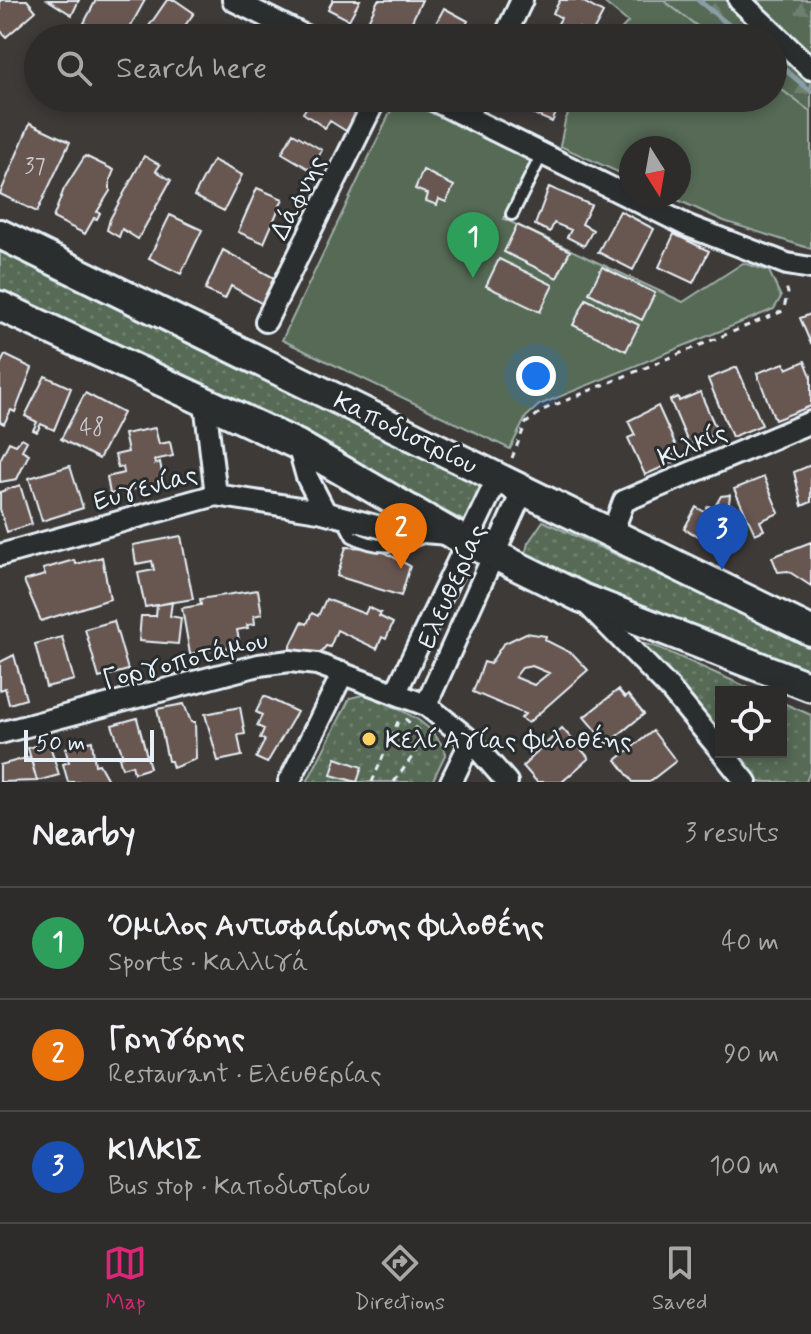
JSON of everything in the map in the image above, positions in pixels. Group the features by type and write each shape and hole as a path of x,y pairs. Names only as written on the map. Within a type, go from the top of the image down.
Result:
{"main road":[{"name":"Καποδιστρίου","path":"0,234 811,631"},
{"path":"2,312 298,445 460,541 582,598 811,687"}],"street":[{"path":"233,0 281,24"},
{"path":"511,24 522,0"},
{"path":"739,0 764,24"},
{"path":"787,46 811,69"},
{"name":"Δάφνης","path":"266,321 369,112"},
{"path":"457,112 688,226 773,259 811,268"},
{"path":"467,117 469,112"},
{"name":"Ευγενίας","path":"0,555 216,495 205,402"},
{"name":"Κιλκίς","path":"612,533 624,501 811,422"},
{"path":"298,445 307,477 333,515"},
{"name":"Ελευθερίας","path":"408,703 460,541 498,477"},
{"name":"Ελευθερίας","path":"408,703 460,541 523,490"},
{"path":"216,495 460,541"},
{"path":"582,598 670,689 715,745"},
{"name":"Γοργοποτάμου","path":"0,733 259,665 290,661 317,664 343,673 408,703 471,741 507,782"},
{"path":"289,782 343,673"},
{"path":"451,782 471,741"},
{"path":"726,758 746,782"}],"lane":[{"path":"512,214 542,154"}],"path":[{"path":"498,477 513,456 526,423 545,409 783,311 788,293 773,259"},
{"path":"372,782 408,703"},
{"path":"394,782 415,753 421,733 408,703"}],"green space":[{"path":"601,0 663,0 695,24 626,24 628,22"},
{"path":"663,0 811,0 811,112 787,94 787,24 695,24"},
{"path":"787,94 811,112 811,249 724,221 691,206 691,136 619,136 619,173 560,146 569,112 787,112"},
{"path":"390,112 434,112 532,160 504,219 683,302 743,263 769,271 781,297 774,309 539,405 526,417 510,449 282,340"},
{"path":"0,242 486,482 467,522 0,296"},
{"path":"543,521 811,645 811,682 543,567 525,555 528,543"},
{"path":"640,643 657,647 745,686 715,686 715,724"},
{"path":"366,694 412,716 440,741 446,753 432,782 307,782 350,698"},
{"path":"787,705 811,715 811,768 806,782 757,782 742,758 787,758"}],"building":[{"path":"0,0 27,0 36,11 6,37 0,30"},
{"path":"48,0 79,0 72,15"},
{"path":"96,0 145,0 132,24 84,23"},
{"path":"167,0 175,0 194,13 186,24 150,24"},
{"path":"333,0 360,0 349,20 328,9"},
{"path":"378,0 422,0 411,24 367,24"},
{"path":"560,0 580,0 603,13 597,24 558,24 561,18 553,13"},
{"path":"444,8 468,21 467,24 435,24"},
{"path":"358,112 346,131 330,121 325,128 303,113"},
{"path":"529,112 557,112 552,122"},
{"path":"30,123 70,142 37,212 0,194"},
{"path":"293,133 322,150 311,170 282,153"},
{"path":"85,156 114,170 110,191 97,212 100,213 97,219 94,218 85,234 53,218 64,189"},
{"path":"144,156 160,165 156,171 171,180 138,239 122,229 119,237 107,230 110,219"},
{"path":"213,160 242,175 224,211 194,196"},
{"path":"423,170 454,186 446,202 439,199 437,205 426,201 428,194 415,189"},
{"path":"549,187 591,205 582,224 593,230 584,246 567,237 571,230 554,223 550,232 535,225"},
{"path":"257,188 283,199 264,243 238,232"},
{"path":"620,211 654,229 633,270 598,252"},
{"path":"170,215 202,230 181,274 149,258"},
{"path":"517,225 570,251 557,278 504,252"},
{"path":"674,234 709,251 693,283 659,267"},
{"path":"223,250 276,279 263,304 231,286 225,299 205,290"},
{"path":"499,259 553,285 540,312 486,286"},
{"path":"602,267 655,293 642,320 589,293"},
{"path":"586,299 639,325 626,351 573,325"},
{"path":"811,314 811,344 800,318"},
{"path":"5,355 32,368 15,412 11,410 4,424 0,422 0,365"},
{"path":"805,361 811,376 811,406 775,420 757,373 784,363 787,369"},
{"path":"737,367 762,425 732,437 708,379"},
{"path":"45,376 71,388 54,430 41,424 37,432 33,430 37,422 25,416"},
{"path":"700,392 718,433 689,445 670,400 678,397 679,401"},
{"path":"85,393 123,413 99,459 61,439"},
{"path":"658,406 676,446 670,448 676,461 645,475 628,438 635,435 628,421"},
{"path":"155,428 159,444 170,442 173,456 154,460 155,464 160,462 164,483 110,494 107,477 124,473 123,467 118,468 115,455 128,452 124,434"},
{"path":"22,438 27,441 22,450 29,454 17,479 0,482 0,460 9,442 16,445"},
{"path":"811,465 811,502 802,506 794,472"},
{"path":"70,466 83,508 42,521 29,478"},
{"path":"764,477 779,513 760,521 764,530 755,534 734,489"},
{"path":"20,485 32,524 7,532 0,509 0,492"},
{"path":"730,495 729,503 734,506 714,544 684,529 696,507 705,512 708,506 714,508 721,496"},
{"path":"181,536 193,599 145,607 138,573 154,570 152,561 136,564 133,545"},
{"path":"811,542 811,586 788,571 778,572 772,557"},
{"path":"346,547 377,548 410,566 401,596 337,576"},
{"path":"102,557 110,599 41,621 24,581 45,575 43,569 74,560 76,564"},
{"path":"258,590 262,614 254,616 255,624 237,630 239,640 230,642 231,647 190,654 182,608 201,605 200,599"},
{"path":"326,599 365,614 368,607 381,613 379,616 393,623 386,639 382,637 377,649 337,630 330,647 326,646 317,658 289,649 302,622 307,624 312,613 318,616"},
{"path":"172,602 170,616 181,618 178,644 139,641 141,616 156,616 157,605"},
{"path":"114,621 128,670 99,678 85,629"},
{"path":"526,633 546,636 545,640 573,654 588,670 528,723 521,718 525,714 473,692 484,662 490,664 503,644","holes":["532,666 549,673 534,685 515,677 522,668"]},
{"path":"62,637 74,680 46,687 35,644"},
{"path":"14,655 26,699 9,704 5,688 0,690 0,662"},
{"path":"618,690 625,698 628,695 644,714 607,744 584,717"},
{"path":"264,696 297,712 267,763 256,758 265,740 260,738 264,729 257,726 262,715 256,712"},
{"path":"184,704 191,722 195,722 196,759 173,768 171,761 168,761 157,709"},
{"path":"240,707 245,734 238,735 242,756 218,761 205,714"},
{"path":"137,718 150,768 134,773 132,765 122,768 119,757 123,756 112,725"},
{"path":"562,728 589,758 562,782 537,782 523,766"},
{"path":"653,731 676,761 649,782 633,782 616,760"},
{"path":"92,741 95,765 99,764 109,782 68,782 63,764 69,762 65,748"},
{"path":"49,742 59,775 37,781 28,748"},
{"path":"30,757 37,781 0,782 0,765"},
{"path":"336,758 362,767 357,782 331,775"}],"waterway":[{"path":"698,0 728,24"},
{"path":"787,71 811,91"}],"place":[{"name":"Όμιλος Αντισφαίρισης Φιλοθέης","path":"473,278"},
{"name":"Γρηγόρης","path":"401,569"},
{"name":"ΚΙΛΚΙΣ","path":"722,570"},
{"name":"Κελί Αγίας Φιλοθέης","path":"369,739"}]}
